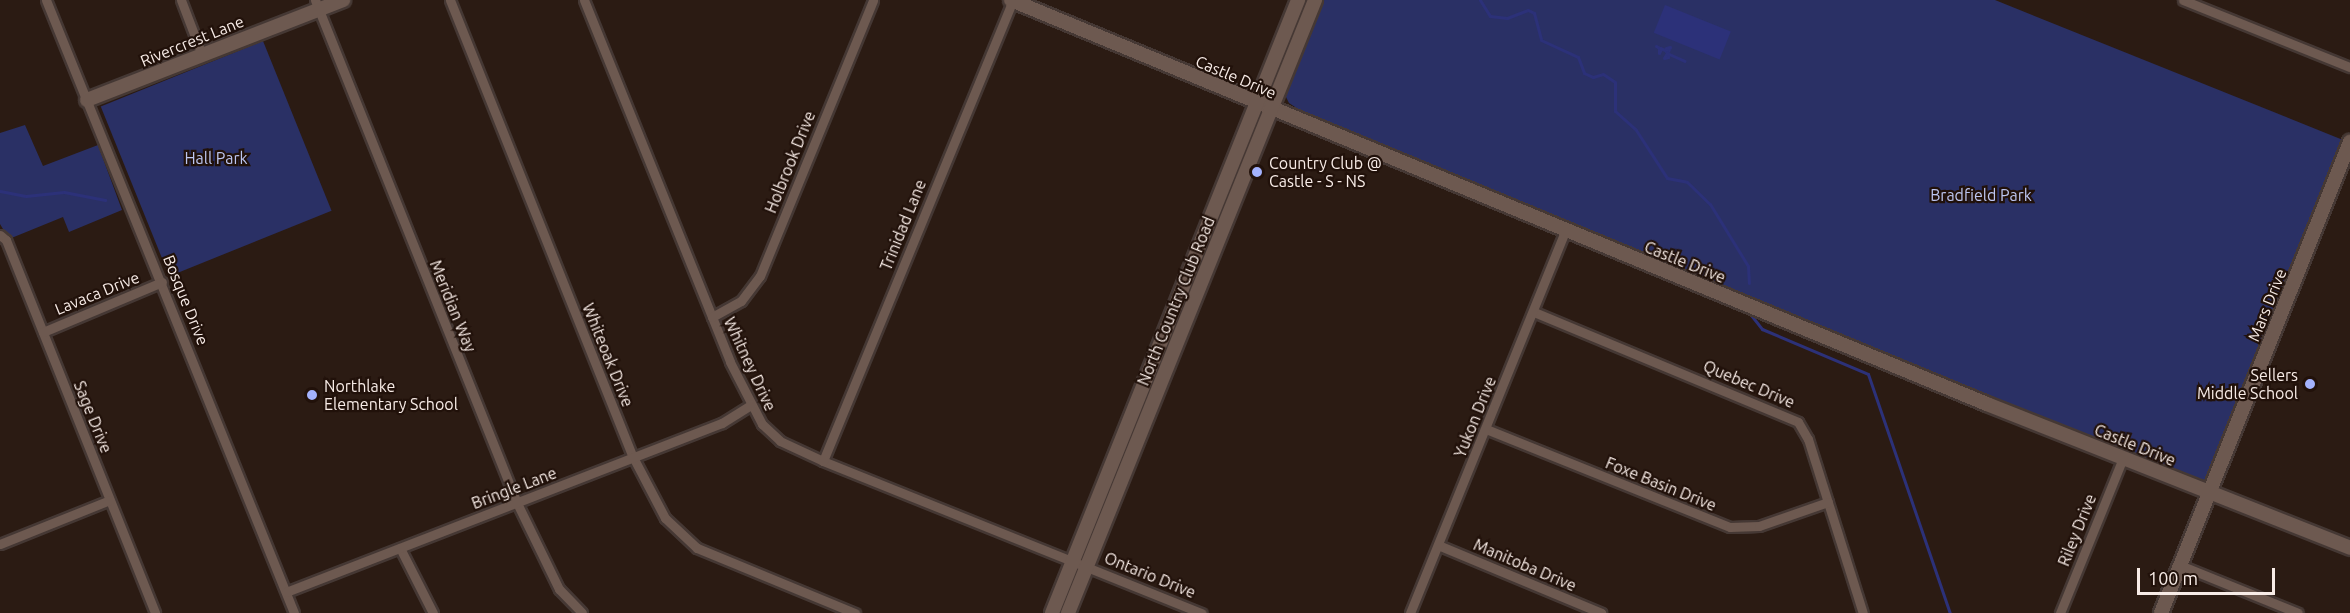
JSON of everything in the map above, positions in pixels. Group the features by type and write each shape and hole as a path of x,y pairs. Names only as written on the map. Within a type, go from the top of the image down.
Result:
{"main road":[{"name":"Rivercrest Lane","path":"87,100 202,55 317,5 343,0"},
{"name":"Castle Drive","path":"1012,0 1270,110 2123,458 2350,548"},
{"name":"North Country Club Road","path":"1052,613 1298,0"},
{"name":"North Country Club Road","path":"1068,613 1315,0"},
{"name":"Mars Drive","path":"2161,613 2350,142"},
{"path":"1169,322 1183,328"}],"street":[{"name":"Bosque Drive","path":"46,0 294,613"},
{"path":"181,0 202,55"},
{"name":"Whiteoak Drive","path":"450,0 633,458 665,518 697,548 855,613"},
{"name":"Whitney Drive","path":"584,0 749,406 780,441 823,461 1074,560"},
{"name":"Holbrook Drive","path":"712,317 741,301 760,276 873,0"},
{"name":"Trinidad Lane","path":"823,461 1012,0"},
{"path":"2183,0 2350,67"},
{"name":"Meridian Way","path":"317,5 517,503 559,590 582,613"},
{"name":"Yukon Drive","path":"1410,613 1566,231"},
{"name":"Sage Drive","path":"0,235 6,240 155,613"},
{"name":"Lavaca Drive","path":"43,332 162,282"},
{"name":"Quebec Drive","path":"1534,312 1798,422 1808,439 1863,613"},
{"name":"Bringle Lane","path":"286,592 722,423 749,406"},
{"name":"Foxe Basin Drive","path":"1486,429 1730,527 1759,526 1828,502"},
{"name":"Riley Drive","path":"2060,613 2123,458"},
{"path":"0,544 110,500"},
{"name":"Manitoba Drive","path":"1438,545 1600,613"},
{"path":"400,548 434,613"},
{"name":"Ontario Drive","path":"1074,560 1202,613"},
{"path":"2180,565 2298,613"}],"green space":[{"name":"Bradfield Park","path":"1322,0 1995,0 2343,140 2206,485 1381,149 1304,113 1289,103 1284,93"},
{"name":"Hall Park","path":"263,41 332,211 169,276 101,107"},
{"path":"25,125 43,166 98,145 122,210 69,232 63,217 9,239 0,224 0,133"}],"shaded area":[{"path":"1665,5 1731,32 1720,59 1654,33"}],"waterway":[{"path":"1480,0 1490,16 1507,18 1528,10 1534,13 1541,40 1578,57 1584,73 1593,77 1603,74 1615,82 1615,111 1636,130 1667,178 1687,182 1710,204 1748,266 1749,283"},
{"path":"1656,46 1661,49 1659,53 1659,48"},
{"path":"1659,48 1666,51 1668,51 1670,47 1666,48 1666,50 1667,52 1667,53 1668,55 1668,57 1664,58 1667,53 1685,61"},
{"path":"0,191 26,196 64,192 105,200"},
{"path":"1751,315 1762,329 1868,374 1950,613"}],"place":[{"name":"Country Club @ Castle - S - NS","path":"1257,172"},
{"name":"Sellers Middle School","path":"2310,384"},
{"name":"Northlake Elementary School","path":"312,395"}]}
